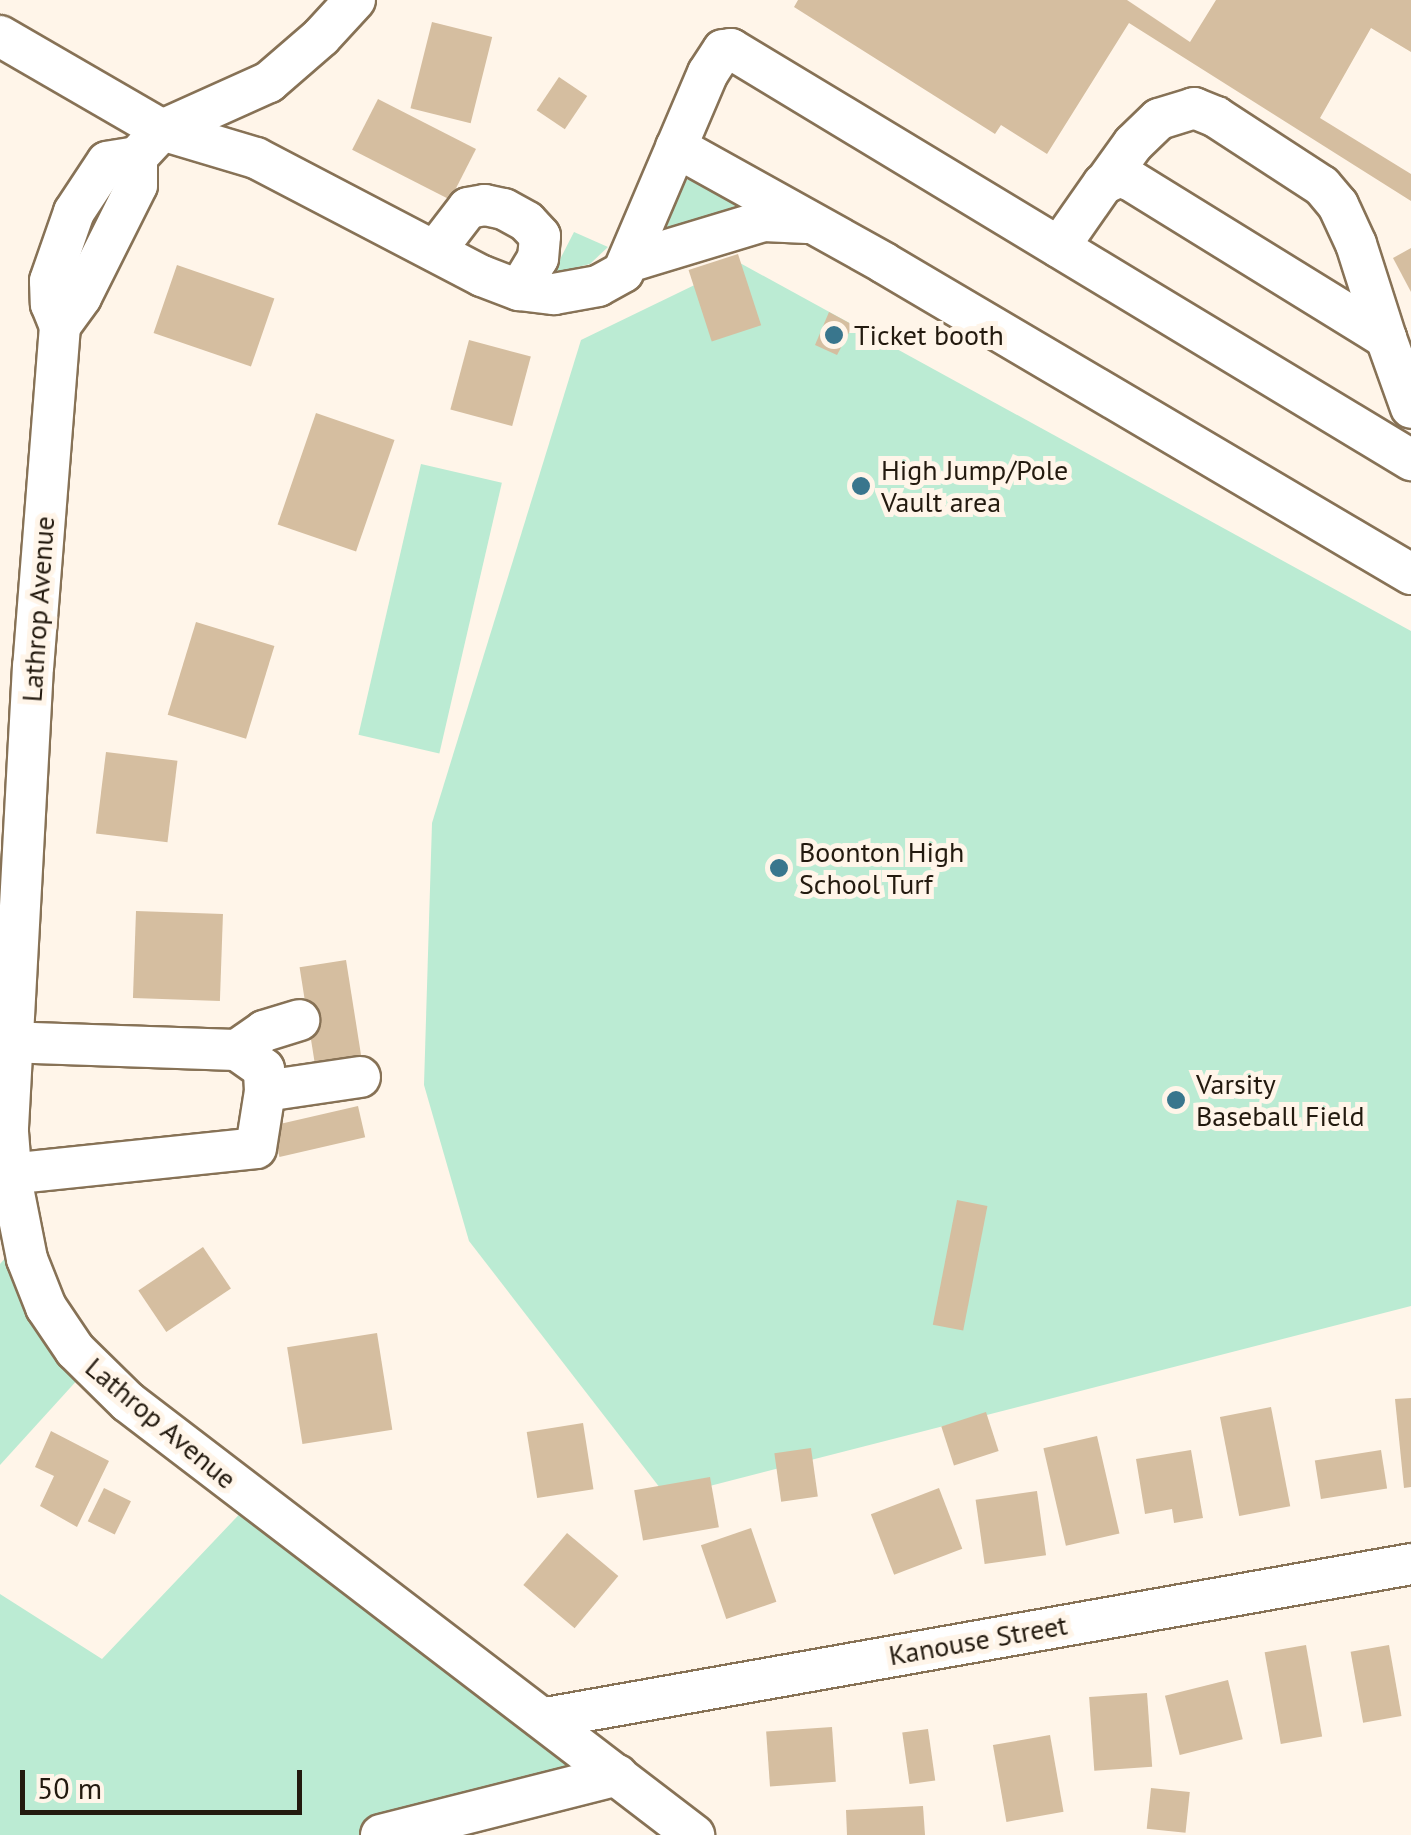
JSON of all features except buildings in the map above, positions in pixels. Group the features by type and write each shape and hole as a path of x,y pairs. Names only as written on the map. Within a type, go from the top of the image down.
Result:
{"street":[{"name":"Lathrop Avenue","path":"355,0 321,37 270,82 107,162 74,212 50,281 51,304 60,326 17,667 14,1042 6,1176 26,1259 46,1307 75,1350 165,1433 546,1718 694,1835"},
{"path":"0,36 150,144 256,158 435,251 520,290 554,294 582,291 615,278 628,262 711,66 723,50 731,49 1411,460"},
{"path":"1059,246 1133,144 1158,119 1194,108 1216,117 1322,186 1338,204 1356,244 1411,408"},
{"path":"676,147 827,231 1411,574"},
{"path":"1105,183 1119,177 1130,180 1386,338"},
{"path":"435,251 468,208 485,204 504,209 527,222 540,236 538,258 520,290"},
{"path":"628,262 764,221 802,222 827,231"},
{"path":"237,1050 264,1032 299,1020"},
{"path":"6,1176 256,1148 265,1091 264,1069 237,1050 14,1042"},
{"path":"265,1091 360,1077"},
{"name":"Kanouse Street","path":"546,1718 1411,1564"},
{"path":"380,1835 618,1775"}],"green space":[{"path":"694,176 739,205 666,229 684,182"},
{"path":"574,232 608,247 590,264 553,273"},
{"path":"740,263 1411,631 1411,1306 667,1497 469,1241 424,1085 432,823 581,340"},
{"path":"421,464 502,483 439,754 358,735"},
{"path":"21,1240 90,1366 0,1465 0,1264"},
{"path":"251,1502 612,1777 431,1835 0,1835 0,1594 102,1659"}],"place":[{"name":"Ticket booth","path":"834,335"},
{"name":"High Jump/Pole Vault area","path":"861,486"},
{"name":"Boonton High School Turf","path":"779,868"},
{"name":"Varsity Baseball Field","path":"1176,1100"}]}
